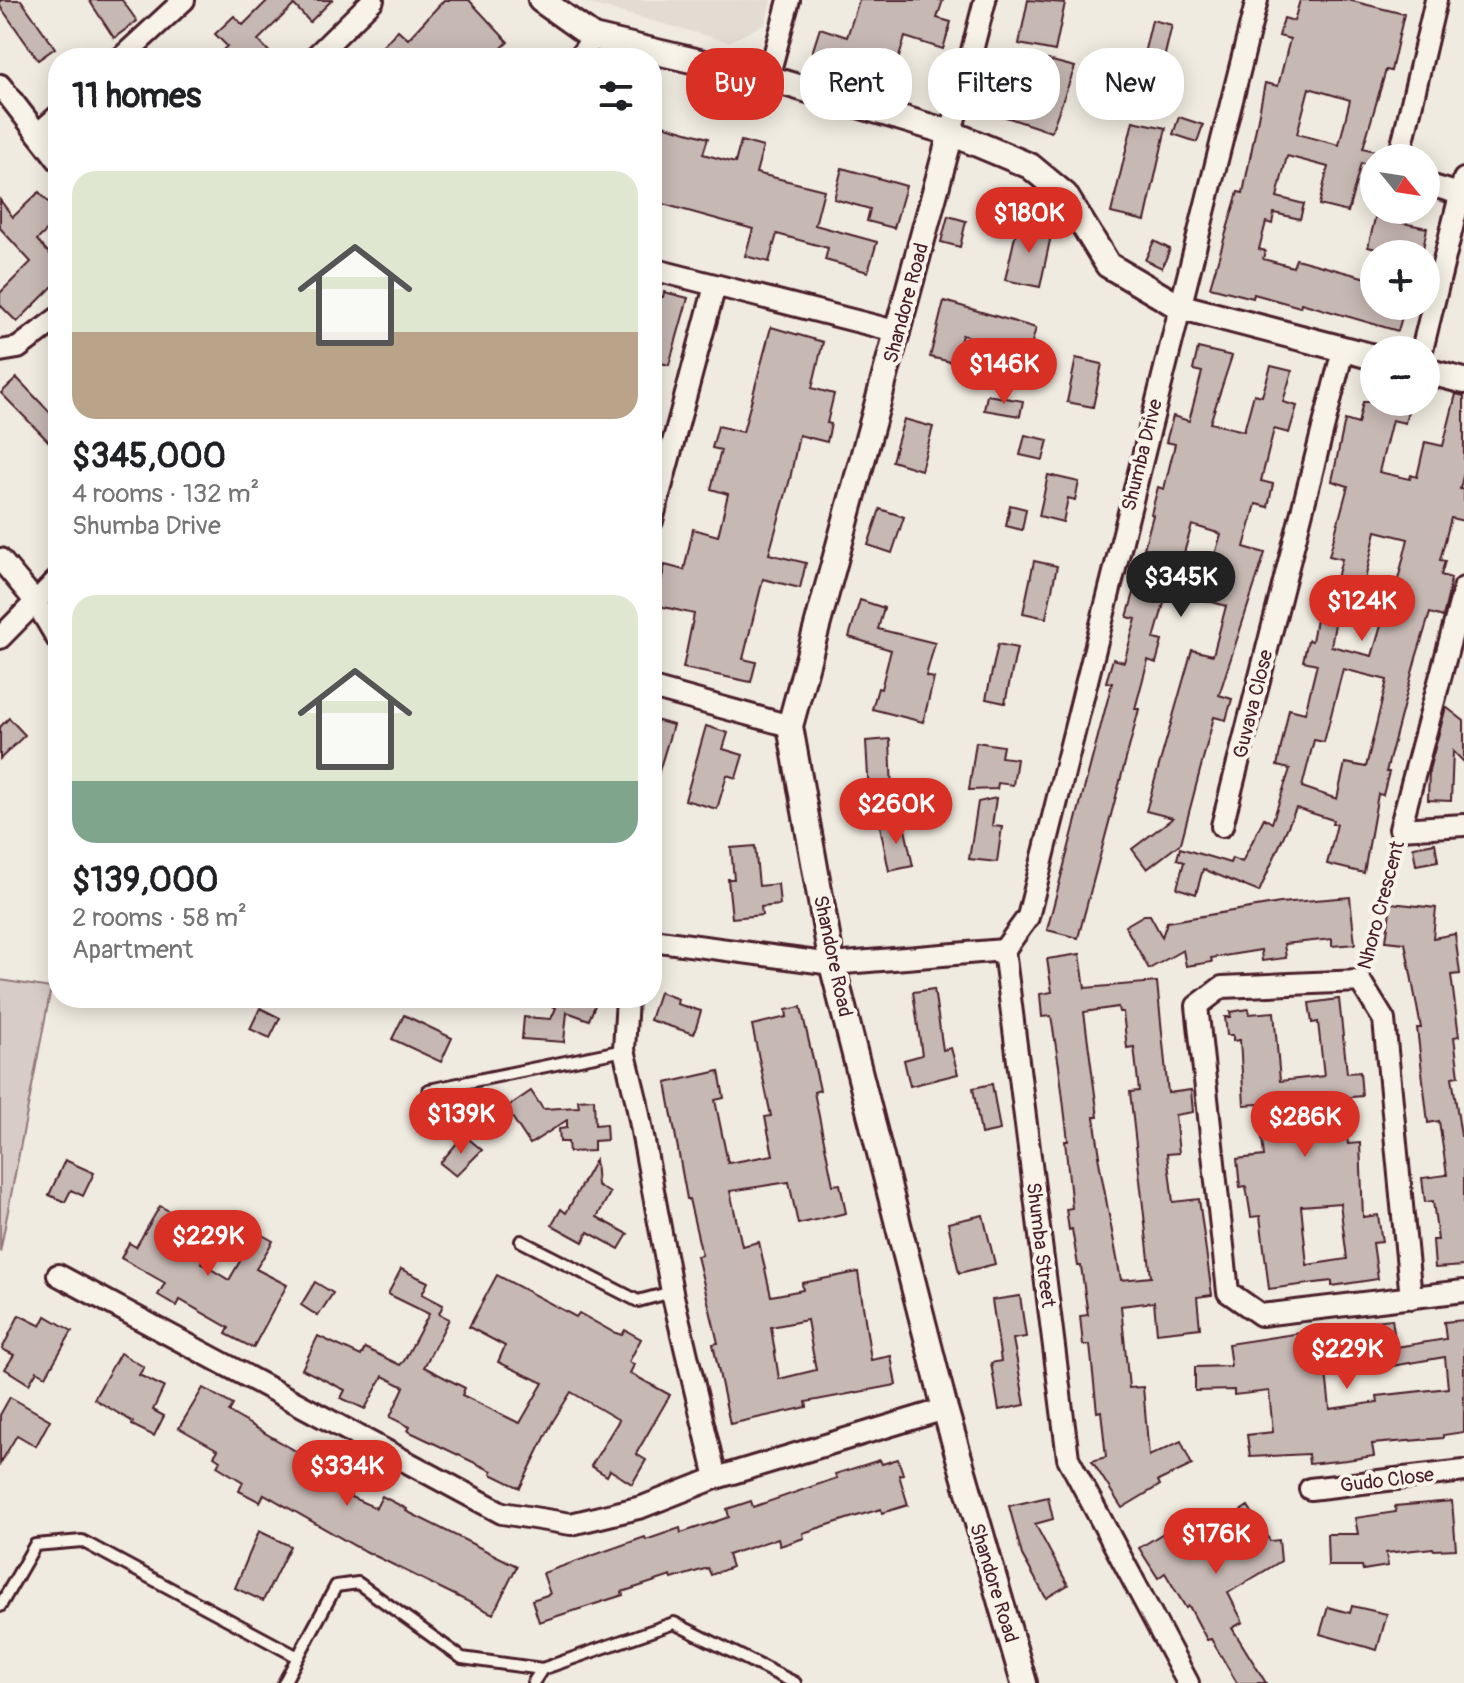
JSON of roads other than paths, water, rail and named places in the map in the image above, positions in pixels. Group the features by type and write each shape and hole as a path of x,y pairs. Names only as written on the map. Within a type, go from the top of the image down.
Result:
{"street":[{"path":"132,48 184,0"},
{"path":"324,48 373,0"},
{"path":"541,0 593,37 640,48"},
{"path":"776,48 789,0"},
{"path":"951,133 985,0"},
{"name":"Shumba Drive","path":"1004,950 1028,917 1178,306 1257,0"},
{"path":"1400,144 1436,0"},
{"path":"586,48 593,37"},
{"path":"662,53 686,59"},
{"path":"784,83 951,133 1030,166 1065,195 1108,265 1178,306 1360,354"},
{"path":"0,85 48,147"},
{"path":"38,134 48,125"},
{"name":"Shandore Road","path":"951,133 790,726 832,964 945,1409 1024,1683"},
{"path":"1425,336 1462,186 1440,185"},
{"path":"662,272 899,332"},
{"path":"662,484 715,286"},
{"path":"0,351 18,348 48,326"},
{"name":"Guvava Close","path":"1222,826 1343,350"},
{"path":"1440,375 1464,381"},
{"path":"0,559 35,601 48,623"},
{"name":"Nhoro Crescent","path":"1464,588 1400,829 1464,825"},
{"path":"0,638 48,589"},
{"path":"662,691 790,726"},
{"path":"662,941 832,964 1004,950"},
{"name":"Shumba Street","path":"1004,950 1068,1458 1188,1683"},
{"name":"Nhoro Crescent","path":"1411,1298 1384,1020 1360,981 1222,987 1197,1006 1228,1292 1261,1315 1411,1298 1464,1291"},
{"path":"626,1008 624,1050 672,1292 716,1478"},
{"path":"58,1275 502,1513 571,1524 642,1507 716,1478 945,1409"},
{"name":"Gudo Close","path":"1310,1489 1464,1471"}],"lane":[{"path":"429,1090 624,1050"},
{"path":"521,1241 638,1301 672,1292"},
{"path":"0,1606 35,1545 82,1541 298,1657"},
{"path":"284,1683 336,1586 358,1583 462,1658 542,1669 674,1623 795,1683"},
{"path":"533,1683 542,1669"}]}
